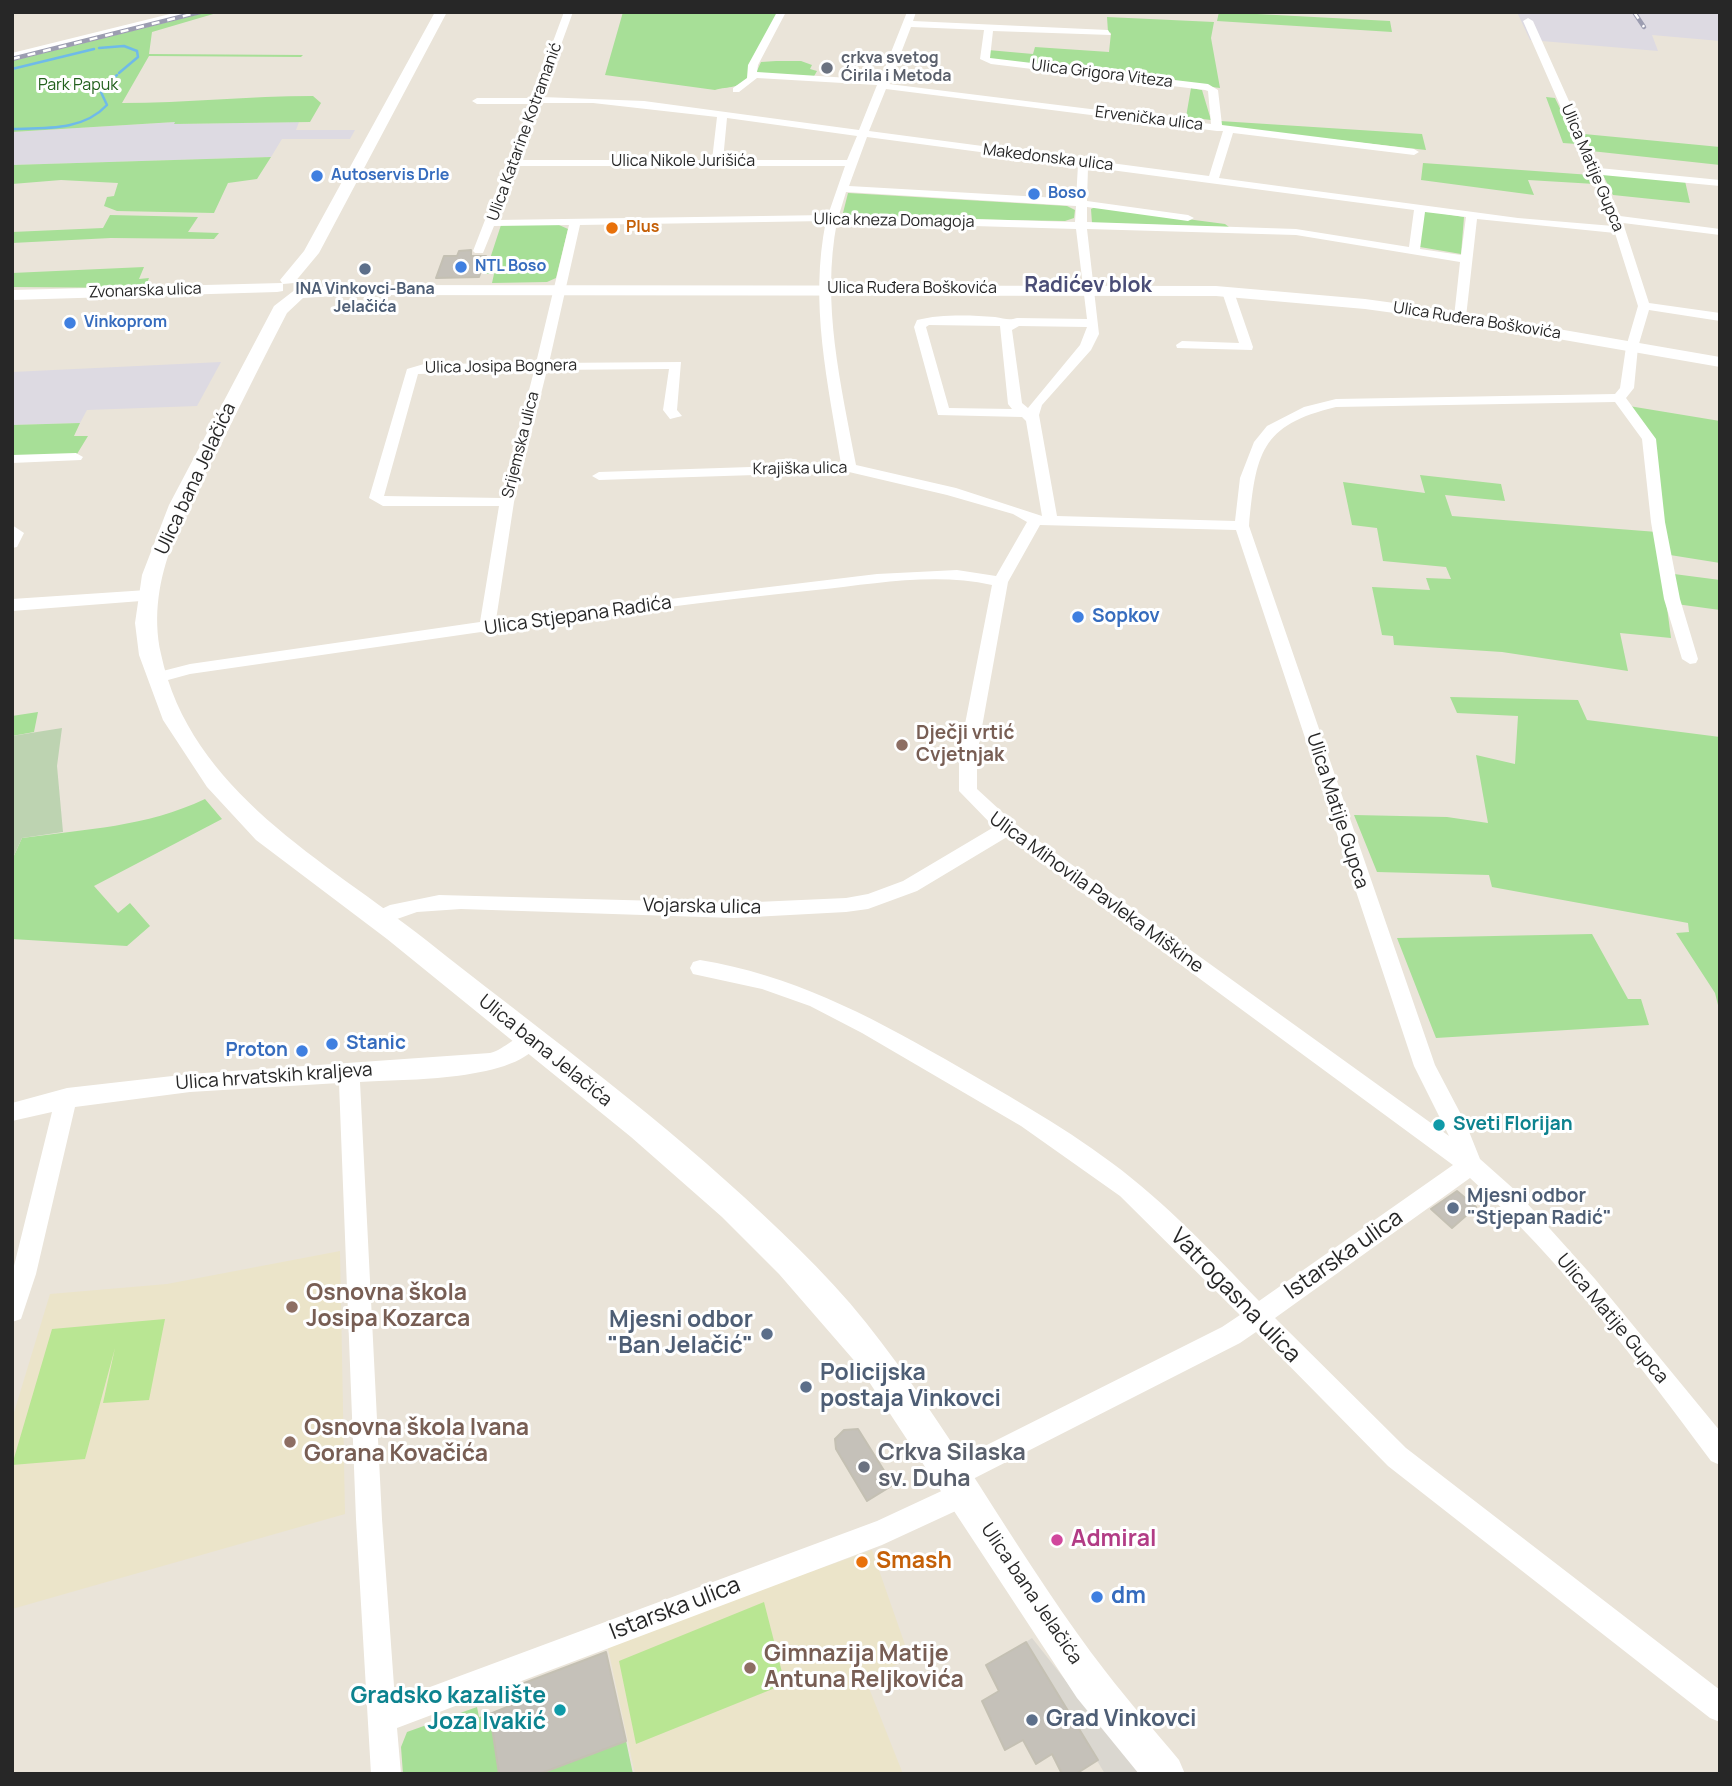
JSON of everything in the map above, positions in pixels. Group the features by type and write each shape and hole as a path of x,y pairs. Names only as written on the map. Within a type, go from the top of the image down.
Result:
{"main road":[{"name":"Ulica bana Jelačića","path":"440,12 184,496 158,559 147,596 146,624 157,678 169,712 222,788 286,852 380,918 726,1198 783,1253 832,1306 870,1354 1091,1684 1160,1769"},
{"name":"Ulica Ruđera Boškovića","path":"293,290 1089,289 1228,292 1365,304 1460,317 1720,362"},
{"name":"Zvonarska ulica","path":"12,295 293,290"}],"street":[{"path":"12,57 190,12"},
{"name":"Ulica Katarine Kotramanić","path":"479,251 492,223 569,12"},
{"path":"736,90 753,75 753,65 782,12"},
{"path":"849,468 825,329 825,253 832,218 851,163 910,18 989,28 1108,33"},
{"name":"Ulica Matije Gupca","path":"1528,21 1618,225 1644,306"},
{"name":"Ulica Grigora Viteza","path":"989,28 985,59 991,61 1208,87 1213,90 1223,129"},
{"name":"Ervenička ulica","path":"753,75 885,85 1414,152"},
{"name":"Makedonska ulica","path":"477,101 644,104 1420,208 1720,233"},
{"path":"718,162 722,116"},
{"path":"1213,180 1223,129"},
{"path":"1027,415 1090,341 1093,323 1080,203 1083,162"},
{"name":"Ulica Nikole Jurišića","path":"514,163 851,163"},
{"path":"1596,171 1720,183"},
{"name":"Ulica kneza Domagoja","path":"844,188 1080,203 1296,232 1468,260"},
{"path":"1414,251 1420,208"},
{"path":"1460,317 1472,214"},
{"name":"Ulica kneza Domagoja","path":"492,223 832,218 1296,232"},
{"name":"Srijemska ulica","path":"487,629 507,502 561,291 575,222"},
{"path":"1182,345 1247,347 1228,292"},
{"path":"1690,659 1672,599 1658,522 1649,439 1619,398 1628,388 1632,347 1644,306 1720,317"},
{"path":"1027,415 943,412 919,327 921,323 1093,323"},
{"path":"1009,325 1005,332 1015,404 1027,415 1042,519 1242,526"},
{"name":"Ulica Josipa Bognera","path":"507,502 383,502 376,498 412,372 424,368 676,365 670,410 675,416"},
{"name":"Ulica Matije Gupca","path":"1619,398 1336,403 1307,408 1282,420 1266,434 1252,455 1242,526 1420,1053 1471,1165 1508,1198 1587,1287 1674,1391 1720,1452"},
{"path":"12,459 76,457"},
{"name":"Krajiška ulica","path":"599,476 849,468 939,487 1042,519"},
{"name":"Ulica Mihovila Pavleka Miškine","path":"1042,519 1000,582 968,755 967,780 973,799 1007,828 1471,1165"},
{"path":"12,529 16,533 12,544"},
{"name":"Ulica Stjepana Radića","path":"157,678 191,669 738,593 902,576 985,577 1000,582"},
{"path":"12,605 147,596"},
{"name":"Vojarska ulica","path":"380,918 404,907 454,903 757,909 848,905 908,889 1007,828"},
{"name":"Vatrogasna ulica","path":"700,968 746,974 823,1001 1009,1107 1125,1187 1353,1418 1397,1457 1720,1708"},
{"name":"Ulica hrvatskih kraljeva","path":"12,1112 67,1097 225,1079 490,1062 505,1058 531,1040"},
{"path":"349,1072 369,1519 386,1774"},
{"path":"12,1311 24,1274 67,1097"},
{"name":"Istarska ulica","path":"384,1719 882,1532 958,1485 1231,1335 1471,1165"}],"shaded area":[{"path":"1517,12 1720,12 1720,41 1652,35 1658,51 1530,40"},
{"path":"176,122 175,124 299,122 296,130 355,130 350,139 282,139 271,157 12,165 12,132"},
{"path":"221,362 197,406 87,410 80,423 12,425 12,372"},
{"path":"340,1251 345,1514 12,1609 12,1419 50,1294 167,1284"},
{"name":"Gimnazija Matije Antuna Reljkovića","path":"872,1550 910,1659 865,1678 903,1774 635,1774 607,1644"},
{"path":"1032,1638 1140,1774 1105,1774 1026,1642"}],"green space":[{"name":"Park Papuk","path":"208,12 220,12 152,32 149,54 303,55 149,56 122,103 313,96 321,103 310,122 174,124 175,122 12,132 12,61"},
{"path":"623,12 779,12 750,77 738,85 715,90 605,75"},
{"path":"1219,12 1390,21 1392,32 1217,21"},
{"path":"1107,17 1214,22 1211,38 1220,88 989,59 988,50 1033,54 1035,47 1109,52 1111,33 1108,32"},
{"path":"801,61 812,65 810,69 817,71 813,78 756,73 761,62"},
{"path":"1191,88 1202,90 1211,120 1186,117"},
{"path":"1546,97 1555,98 1577,144 1563,143"},
{"path":"1220,121 1422,134 1426,150 1222,127"},
{"path":"1584,134 1720,147 1720,165 1591,151"},
{"path":"271,157 257,179 228,183 214,213 117,211 104,206 107,197 114,196 118,183 61,180 12,184 12,165"},
{"path":"1423,163 1591,175 1595,184 1528,180 1534,195 1421,180"},
{"path":"1602,173 1685,181 1690,203 1613,195"},
{"path":"848,193 1067,206 1075,210 1074,218 1065,221 842,217"},
{"path":"1095,207 1225,224 1229,227 1092,223 1091,209"},
{"path":"1427,211 1464,217 1461,254 1420,247 1422,213"},
{"path":"110,215 198,217 188,232 219,233 214,239 111,238 12,243 12,232 103,228"},
{"path":"501,225 559,225 568,229 556,278 547,282 492,283 494,274 485,274"},
{"path":"144,267 139,279 149,278 145,288 12,287 12,273"},
{"path":"1629,406 1720,421 1720,563 1670,555 1663,528 1657,461"},
{"path":"80,423 74,436 88,436 77,454 12,456 12,425"},
{"path":"1420,475 1501,484 1505,501 1445,495 1452,516 1657,532 1671,638 1620,633 1628,671 1502,652 1394,645 1393,636 1382,635 1372,587 1430,590 1426,578 1451,579 1446,567 1383,561 1377,528 1352,525 1343,482 1425,493"},
{"path":"1674,574 1720,580 1720,610 1676,604"},
{"path":"1450,697 1578,700 1587,720 1720,737 1720,1013 1715,993 1676,933 1689,932 1688,923 1492,887 1489,875 1377,872 1354,815 1447,817 1488,823 1476,755 1515,764 1518,716 1457,713"},
{"path":"38,712 34,732 12,736 12,716"},
{"path":"62,728 57,766 63,832 22,838 12,860 12,736"},
{"path":"205,799 222,819 94,886 118,913 130,903 150,926 127,946 12,939 12,860 22,838 138,821 161,816"},
{"path":"1592,934 1628,999 1641,999 1649,1025 1436,1038 1397,938"},
{"path":"165,1319 149,1400 103,1403 115,1348 85,1459 12,1465 52,1329"},
{"path":"764,1602 785,1684 636,1744 619,1661"},
{"path":"477,1707 479,1717 490,1714 499,1774 403,1774 401,1747 407,1732"},
{"path":"626,1741 633,1774 539,1774"}],"building":[{"name":"NTL Boso","path":"471,250 471,256 486,256 479,277 436,278 444,256 457,256 459,251"},
{"name":"Mjesni odbor \"Stjepan Radić\"","path":"1457,1191 1476,1207 1452,1228 1431,1209"},
{"name":"Crkva Silaska sv. Duha","path":"858,1429 893,1485 867,1501 836,1449 835,1439 844,1430"},
{"name":"Grad Vinkovci","path":"1026,1642 1098,1760 1076,1774 1062,1774 1052,1754 1036,1764 1023,1740 1005,1750 982,1701 999,1691 986,1665"},
{"name":"Gradsko kazalište Joza Ivakić","path":"606,1652 626,1741 539,1774 499,1774 490,1714 512,1705 511,1688"}],"waterway":[{"path":"99,48 124,46 137,51 138,57 119,73"},
{"path":"12,69 94,49"},
{"path":"12,129 50,128 87,120 107,105 100,90 117,75"}],"railway":[{"path":"12,59 200,12"},
{"path":"1634,12 1644,27"}],"place":[{"name":"crkva svetog Ćirila i Metoda","path":"827,68"},
{"name":"Autoservis Drle","path":"317,176"},
{"name":"Boso","path":"1034,194"},
{"name":"Plus","path":"612,228"},
{"name":"NTL Boso","path":"461,267"},
{"name":"INA Vinkovci-Bana Jelačića","path":"365,269"},
{"name":"Vinkoprom","path":"70,323"},
{"name":"Sopkov","path":"1078,617"},
{"name":"Dječji vrtić Cvjetnjak","path":"902,745"},
{"name":"Stanic","path":"332,1044"},
{"name":"Proton","path":"302,1051"},
{"name":"Sveti Florijan","path":"1439,1125"},
{"name":"Mjesni odbor \"Stjepan Radić\"","path":"1453,1208"},
{"name":"Osnovna škola Josipa Kozarca","path":"292,1307"},
{"name":"Mjesni odbor \"Ban Jelačić\"","path":"767,1334"},
{"name":"Policijska postaja Vinkovci","path":"806,1387"},
{"name":"Osnovna škola Ivana Gorana Kovačića","path":"290,1442"},
{"name":"Crkva Silaska sv. Duha","path":"864,1467"},
{"name":"Admiral","path":"1057,1540"},
{"name":"Smash","path":"862,1562"},
{"name":"dm","path":"1097,1597"},
{"name":"Gimnazija Matije Antuna Reljkovića","path":"750,1668"},
{"name":"Gradsko kazalište Joza Ivakić","path":"560,1710"},
{"name":"Grad Vinkovci","path":"1032,1720"}],"district":[{"name":"Radićev blok","path":"1088,286"}]}
